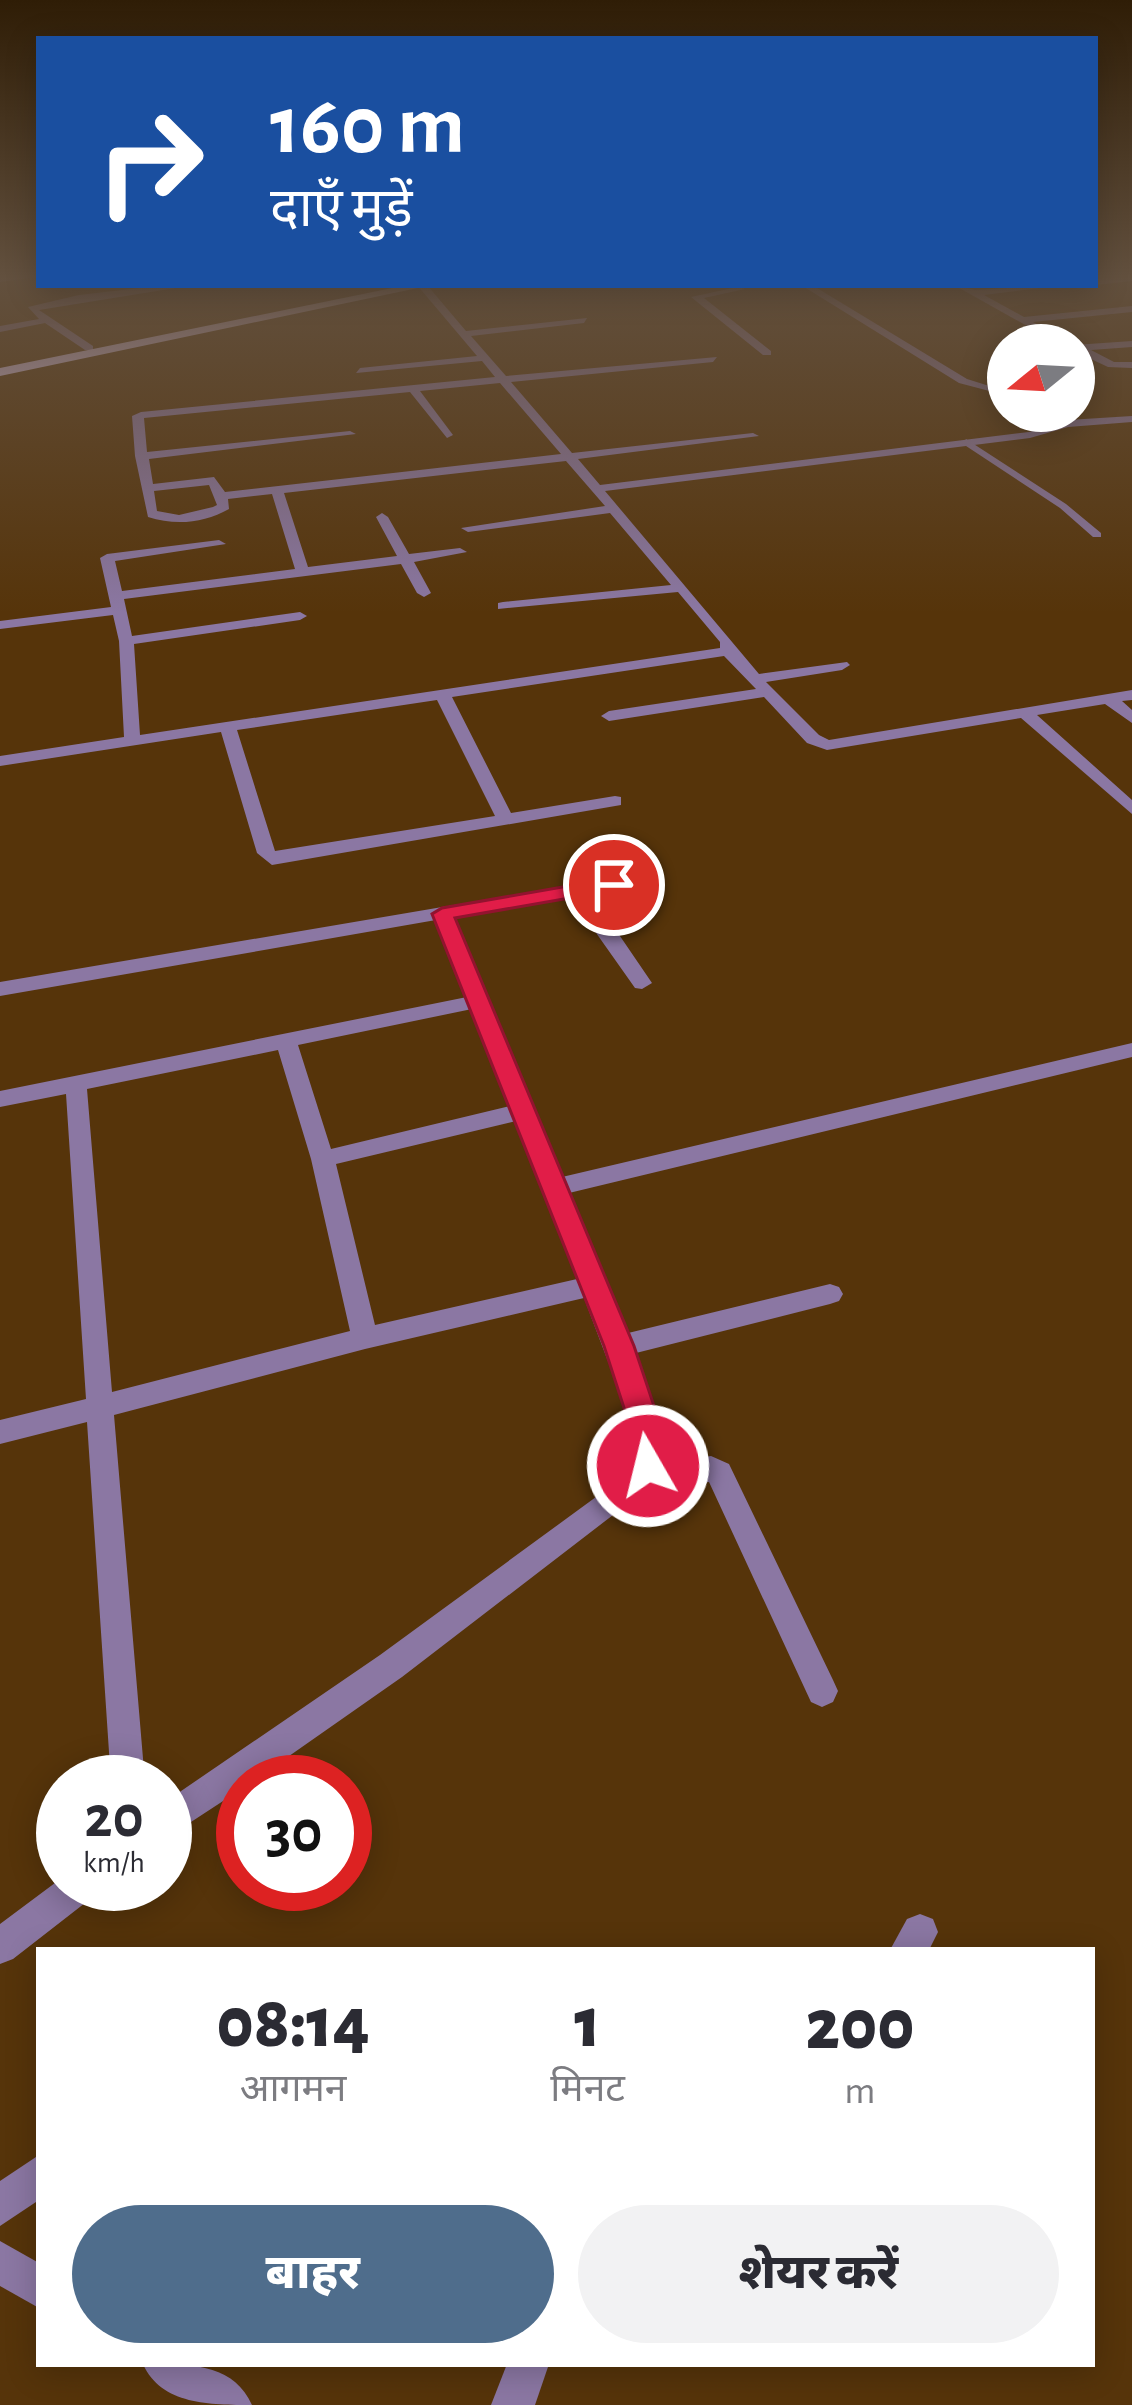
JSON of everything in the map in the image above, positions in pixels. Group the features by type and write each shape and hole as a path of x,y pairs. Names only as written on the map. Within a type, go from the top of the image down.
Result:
{"street":[{"path":"147,488 214,481 222,496 220,511 159,518 153,514 147,488 141,456 136,418 391,389"},
{"path":"414,389 447,435"},
{"path":"511,389 727,641 728,651 813,739 827,745 1132,695"},
{"path":"1095,422 1132,419"},
{"path":"594,489 1045,432"},
{"path":"141,456 350,434"},
{"path":"222,496 752,436"},
{"path":"465,454 476,470"},
{"path":"277,490 302,570"},
{"path":"468,528 611,509"},
{"path":"382,517 424,593"},
{"path":"133,740 126,641 107,558 219,544"},
{"path":"0,625 302,570 460,552"},
{"path":"503,606 680,588"},
{"path":"126,641 300,616"},
{"path":"0,761 728,651"},
{"path":"609,716 842,665"},
{"path":"443,695 505,818"},
{"path":"1109,699 1132,718"},
{"path":"1026,714 1132,808"},
{"path":"228,727 266,853 272,859 615,801"},
{"path":"0,989 649,878"},
{"path":"579,892 642,983"},
{"path":"192,1803 391,1666 638,1480 648,1466 650,1442 619,1346 442,914"},
{"path":"0,1100 480,1000"},
{"path":"286,1041 322,1160 365,1338"},
{"path":"555,1188 1132,1050"},
{"path":"76,1084 126,1755"},
{"path":"322,1160 524,1111"},
{"path":"0,1432 365,1338 592,1286"},
{"path":"619,1346 830,1294"},
{"path":"638,1480 711,1468 719,1473 822,1691"},
{"path":"0,1946 46,1911"},
{"path":"0,2206 36,2177"},
{"path":"0,2263 36,2285"},
{"path":"169,2367 230,2405"},
{"path":"513,2405 527,2367"}],"lane":[{"path":"966,442 1069,510 1097,535"}],"route":[{"path":"614,885 442,914 619,1346 644,1417 652,1453 648,1466"}]}
